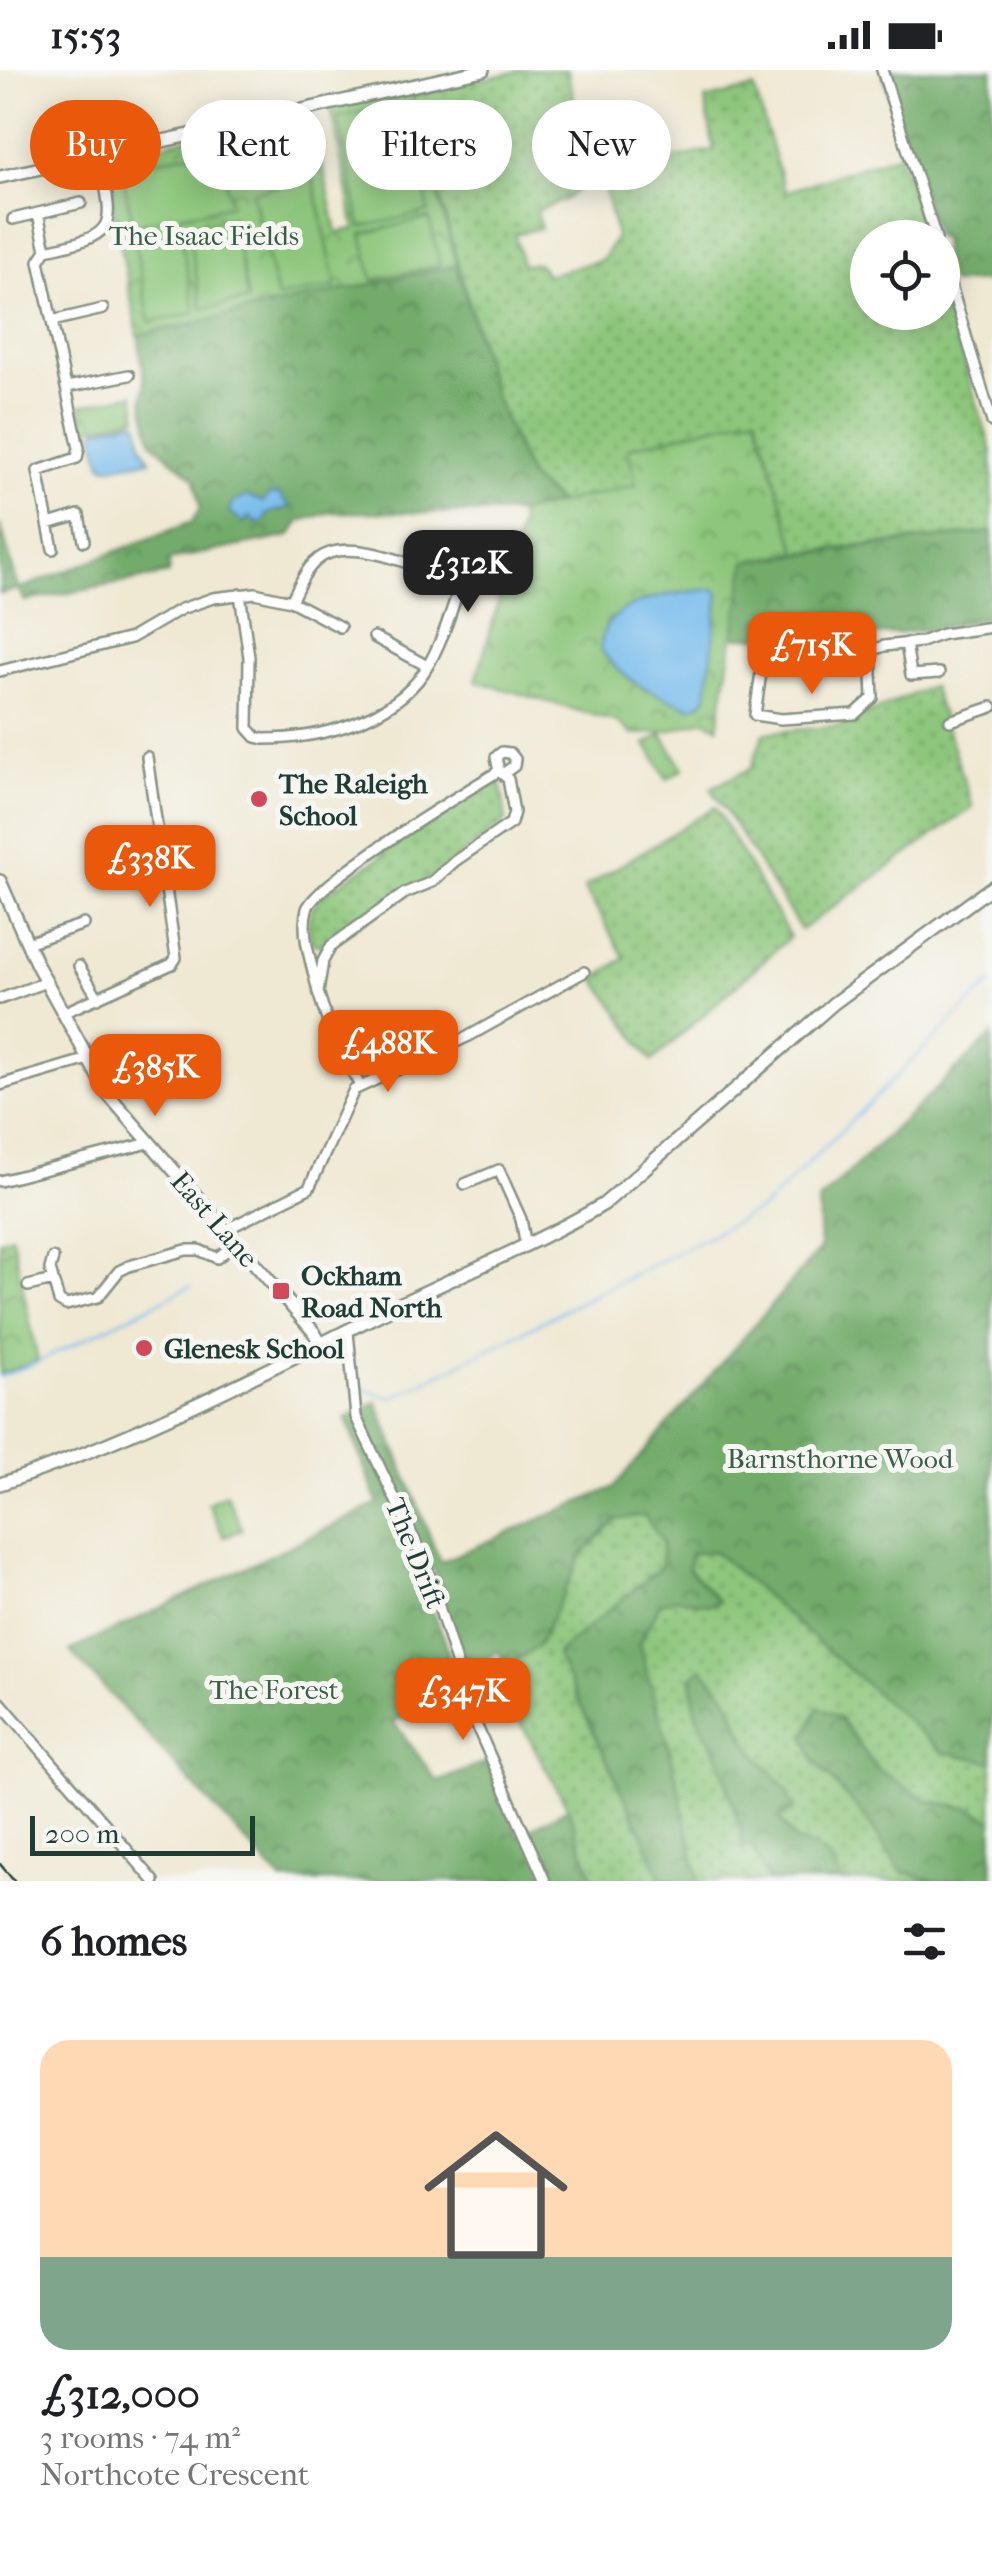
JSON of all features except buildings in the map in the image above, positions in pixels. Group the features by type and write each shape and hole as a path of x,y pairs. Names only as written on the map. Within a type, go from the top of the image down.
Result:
{"main road":[{"path":"161,141 482,70"},
{"path":"0,177 30,170"},
{"name":"East Lane","path":"0,880 46,982 108,1093 313,1331 320,1344"},
{"path":"0,1484 36,1473 348,1332 604,1204 834,1003 992,887"}],"street":[{"path":"882,70 930,220"},
{"path":"46,250 88,241 105,226 110,216 106,190"},
{"path":"13,218 81,203"},
{"path":"38,213 46,250 39,261 79,452 77,458 38,471 53,549"},
{"path":"52,321 102,309"},
{"path":"960,316 992,422"},
{"path":"66,387 129,374"},
{"path":"77,502 84,542"},
{"path":"48,524 80,515"},
{"path":"240,594 248,657 246,723 260,738 314,735 357,722 416,682 427,666 473,548"},
{"path":"291,602 312,563 339,549 362,550 460,582"},
{"path":"0,671 131,638 180,609 240,594 264,593 340,627"},
{"path":"871,651 873,698 856,714 781,719 755,715 764,651 871,651 992,627"},
{"path":"374,637 427,666"},
{"path":"906,643 910,675 939,673"},
{"path":"950,721 992,707"},
{"path":"63,1013 172,964 176,958 146,758"},
{"path":"308,943 317,952 331,946 405,894 432,882 455,860 510,823 514,812 508,779 501,772 402,829 320,891 306,914 308,943 318,992 330,1028 360,1086"},
{"path":"27,944 84,924"},
{"path":"318,992 323,960 331,946"},
{"path":"79,966 98,998"},
{"path":"225,1230 308,1188 326,1157 348,1098 360,1086 446,1048 584,972"},
{"path":"0,999 46,982"},
{"path":"0,1084 88,1059"},
{"path":"0,1181 149,1143"},
{"path":"466,1184 499,1170 522,1219 526,1246"},
{"path":"53,1258 50,1269 59,1302 71,1305 103,1294 125,1267 186,1250 198,1250 216,1258 235,1244"},
{"path":"28,1286 53,1280"},
{"name":"The Drift","path":"348,1332 356,1418 426,1564 472,1716 546,1881"},
{"path":"0,1702 154,1881"}],"green space":[{"path":"523,70 567,70 574,100 532,100 532,190 577,190 565,200 536,211 541,228 515,234 522,265 539,263 546,275 602,260 616,237 605,190 671,190 671,159 714,150 705,100 754,88 785,192 899,154 920,220 850,220 850,330 954,330 992,452 992,532 797,553 756,416 629,448 636,485 559,503 530,479 493,392 438,190 512,190 512,100 413,100 412,95"},
{"path":"882,70 992,70 992,280 960,283 960,220 931,220"},
{"name":"The Isaac Fields","path":"409,85 413,100 347,100"},
{"name":"The Isaac Fields","path":"346,100 346,184 330,104"},
{"path":"346,115 346,155 338,117"},
{"name":"The Isaac Fields","path":"181,140 181,190 326,190 326,181 337,232 355,229 347,190 437,190 457,265 138,335 110,190 161,190 161,145"},
{"path":"181,155 181,190 228,190 231,205 133,225 126,190 161,190 161,159"},
{"path":"316,190 336,286 277,298 252,192"},
{"path":"353,190 424,190 429,212 361,227"},
{"path":"232,217 248,300 202,309 187,226"},
{"path":"429,218 440,265 373,280 362,234"},
{"path":"180,230 195,313 150,322 134,239"},
{"path":"457,265 493,392 530,479 559,503 519,513 331,512 300,521 290,536 169,560 169,574 25,601 18,589 0,594 0,524 19,589 192,522 200,508 195,479 152,442 143,402 145,384 138,335"},
{"path":"134,394 138,417 85,429 80,406"},
{"path":"756,415 797,553 746,561 718,727 704,720 669,731 633,735 618,722 476,681 520,525 519,513 636,485 628,448"},
{"path":"992,532 992,615 896,634 731,637 746,561"},
{"path":"932,686 973,807 801,930 711,788 751,768 764,733 838,726"},
{"path":"662,734 683,769 667,779 646,744"},
{"path":"501,783 506,821 437,874 331,942 318,945 311,941 308,923 312,908 322,895 379,858 398,839 436,822 493,784"},
{"path":"715,807 790,937 652,1061 595,978 625,958 584,888"},
{"path":"992,1035 992,1762 943,1752 714,1551 691,1553 688,1568 719,1601 710,1605 677,1598 660,1603 639,1644 672,1758 699,1881 662,1881 556,1654 661,1567 662,1541 644,1515 616,1520 583,1553 538,1646 506,1667 499,1651 465,1671 433,1567 415,1577 445,1639 458,1699 393,1721 438,1782 486,1762 519,1835 568,1808 594,1881 282,1881 70,1651 378,1504 346,1418 377,1402 440,1562 613,1488 820,1249 818,1202"},
{"path":"12,1236 38,1361 0,1374 0,1240"},
{"path":"226,1494 242,1529 224,1537 208,1503"},
{"path":"670,1509 992,1750 992,1881 557,1881 568,1808 519,1720 490,1690 506,1667 500,1651 616,1520"},
{"path":"702,1668 727,1696 747,1743 787,1791 794,1810 779,1818 796,1842 812,1847 830,1860 841,1881 769,1881 752,1847 742,1849 741,1830 718,1756 696,1715 691,1678"},
{"path":"819,1707 840,1718 876,1768 928,1801 973,1809 992,1820 992,1881 935,1881 900,1870 867,1820 814,1760 805,1737"}],"water":[{"path":"135,421 150,460 108,467 102,464 94,434 98,429"},
{"path":"279,494 290,507 267,514 257,524 250,516 243,523 229,512 232,503 247,496 263,502 269,495"},
{"path":"714,589 719,593 707,696 702,703 690,707 640,686 618,670 601,649 604,632 612,619 626,609 662,596"}],"waterway":[{"path":"359,1388 393,1398 763,1208 992,982"},
{"path":"0,1377 191,1286"}],"railway":[{"path":"0,1864 14,1881"}],"place":[{"name":"The Raleigh School","path":"259,799"},
{"name":"Ockham Road North","path":"281,1291"},
{"name":"Glenesk School","path":"144,1348"}],"park label":[{"name":"Barnsthorne Wood","path":"840,1458"},
{"name":"The Forest","path":"274,1689"}]}
